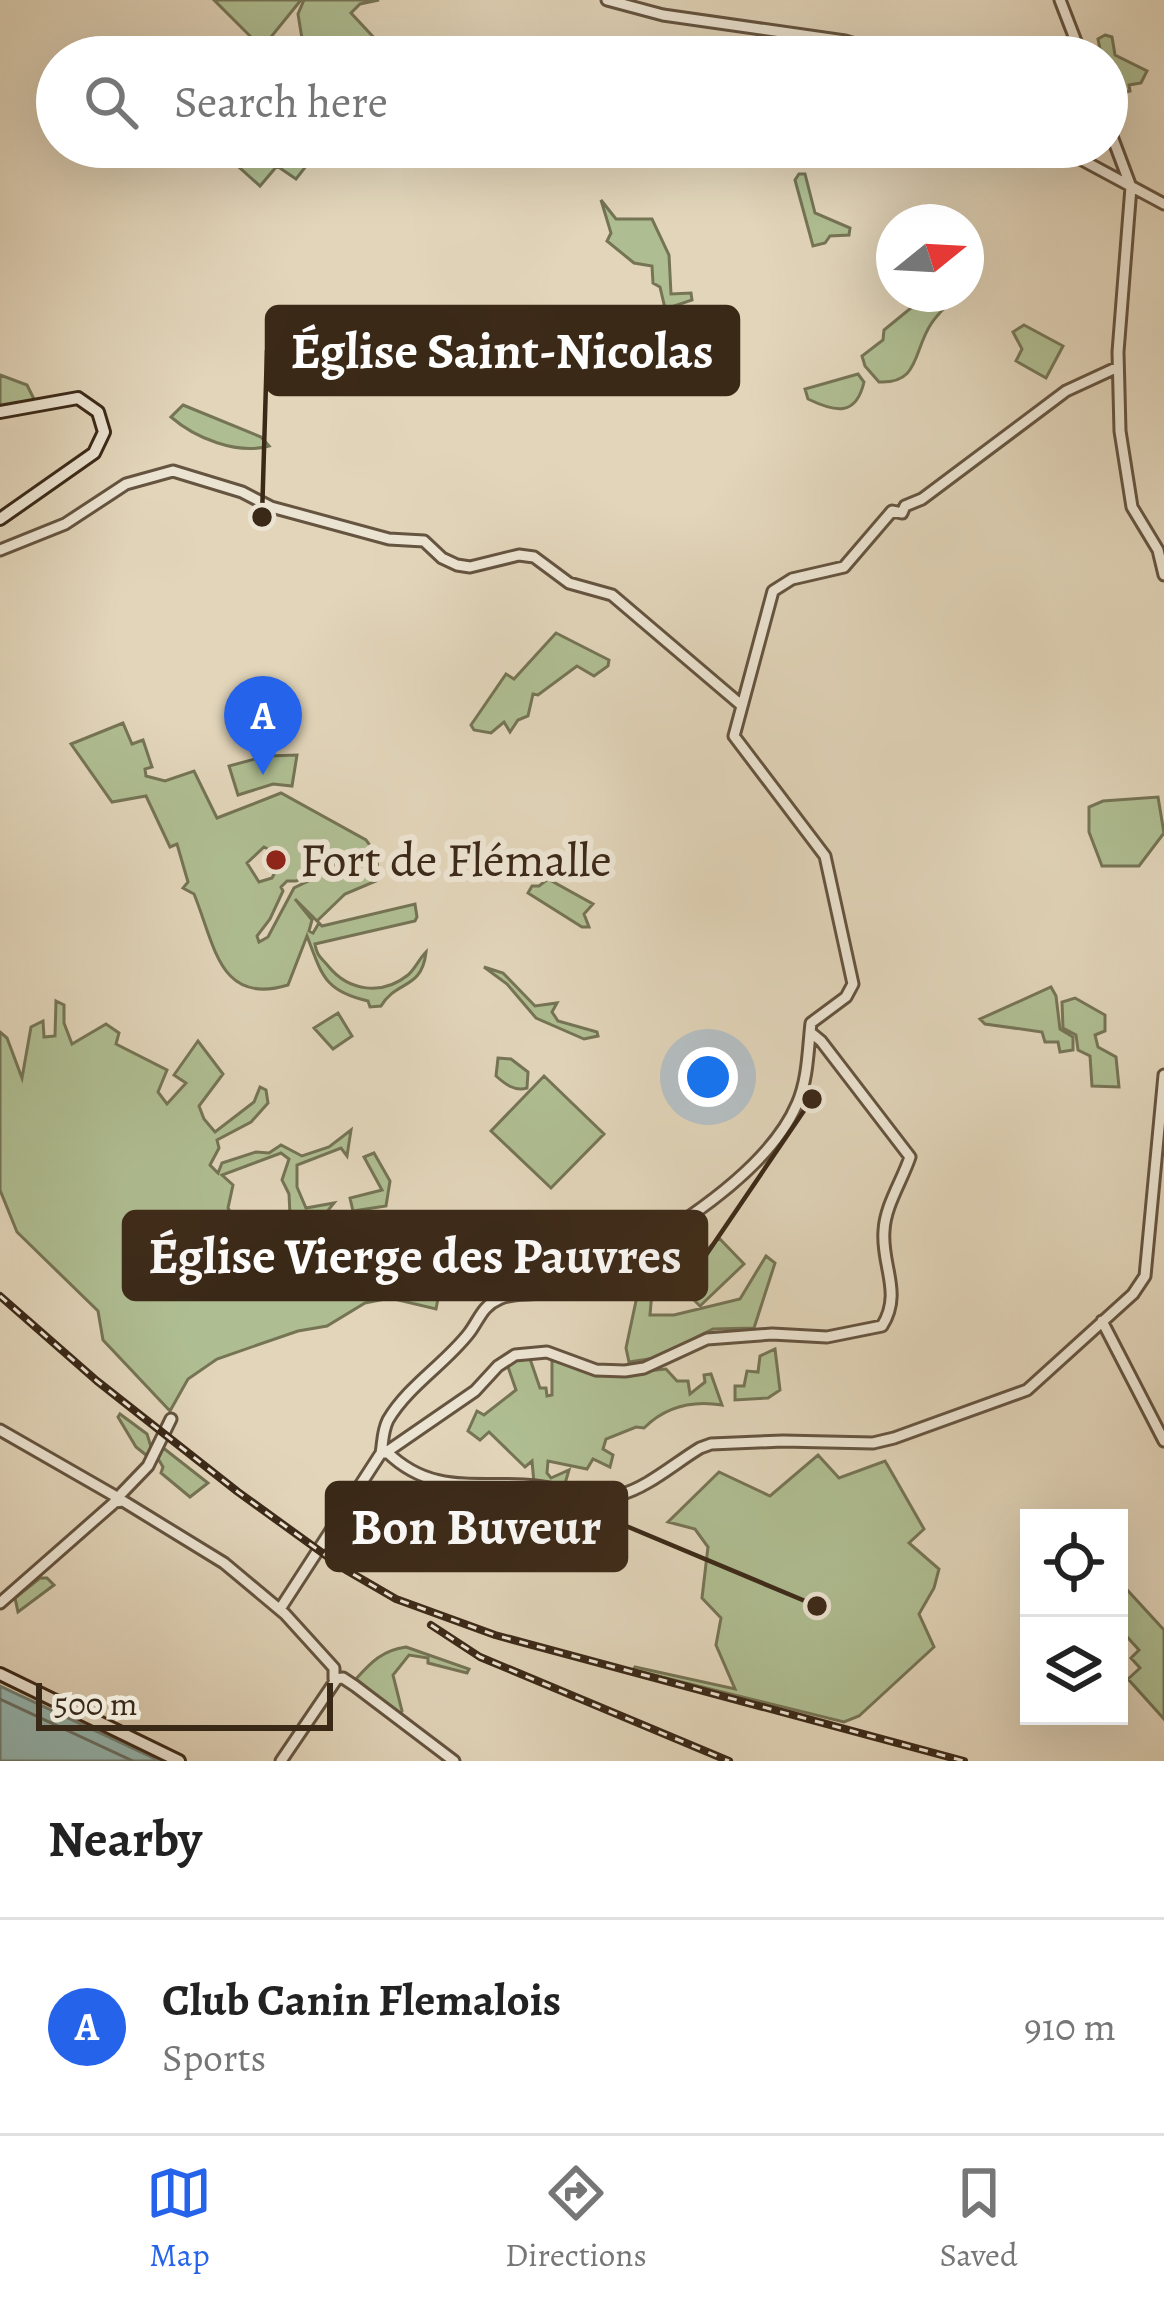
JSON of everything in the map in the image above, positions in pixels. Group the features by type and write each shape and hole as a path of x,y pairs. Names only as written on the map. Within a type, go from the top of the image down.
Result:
{"main road":[{"path":"0,414 72,401 91,410 100,432 91,451 0,517"},
{"path":"0,1677 175,1761"}],"street":[{"path":"607,0 662,15 816,36"},
{"path":"1060,0 1074,36"},
{"path":"1097,168 1164,204"},
{"path":"1125,168 1132,187 1118,368 1120,431 1132,507 1157,550 1164,575"},
{"path":"385,1450 386,1424 397,1408 469,1333 485,1306 510,1295 550,1292 638,1251 712,1199 760,1156 797,1106 811,1023 846,997 853,984 824,856 734,736 773,591 792,579 844,567 900,508 922,499 1066,391 1118,368"},
{"path":"0,550 65,524 126,484 173,471 242,492 271,507 388,539 424,541 442,559 458,566 519,555 534,557 569,583 612,595 740,704"},
{"path":"280,1610 385,1450 476,1391 515,1355 547,1352 596,1370 625,1371 644,1368 707,1340 772,1334 827,1337 882,1326 893,1283 884,1227 910,1157 810,1032"},
{"path":"385,1450 413,1474 450,1483 613,1496 632,1490 700,1448 724,1443 883,1442 1028,1390 1137,1291 1148,1269 1164,1075"},
{"path":"1102,1321 1164,1441"},
{"path":"0,1603 148,1466 171,1419"},
{"path":"0,1430 203,1548 280,1610 338,1676 449,1758"},
{"path":"281,1761 338,1676"}],"green space":[{"path":"214,0 301,0 272,36 250,36"},
{"path":"304,0 379,0 360,4 351,13 372,36 302,36 298,14"},
{"path":"1128,62 1147,71 1141,83 1129,85 1128,92"},
{"path":"240,168 275,168 260,186"},
{"path":"280,168 305,168 296,179"},
{"path":"805,174 815,213 850,228 849,235 830,236 813,246 795,180"},
{"path":"601,200 616,219 652,219 669,255 671,294 691,293 692,300 674,306 678,334 671,334 660,287 653,283 652,266 634,263 607,241 611,233"},
{"path":"906,312 941,312 925,334 909,372 879,382 862,356 883,340 884,330"},
{"path":"1024,325 1063,346 1046,378 1016,361 1022,349 1013,332"},
{"path":"858,374 864,382 850,406 835,409 808,399 805,389"},
{"path":"0,375 27,385 36,403 0,408"},
{"path":"183,405 261,437 269,446 244,448 204,438 171,417"},
{"path":"556,633 609,660 608,666 594,676 577,666 533,694 528,716 518,720 510,732 504,722 491,733 474,730 471,725 506,674 514,679"},
{"path":"123,723 132,744 143,740 152,767 145,769 146,776 165,781 194,771 217,818 281,793 366,840 378,857 376,881 345,894 317,921 295,899 312,920 309,931 313,933 319,923 415,904 415,921 315,944 329,967 356,986 377,988 398,982 426,952 419,973 381,1006 370,1007 368,1001 333,986 307,936 288,985 265,989 233,979 215,951 194,894 183,888 188,882 177,844 170,847 146,796 112,802 71,744","holes":["264,847 281,861 272,878 259,882 247,863","334,864 335,868 294,888 268,937 259,942 257,936 270,919 281,887"]},
{"path":"297,755 292,786 273,784 238,795 229,766 266,756"},
{"path":"1158,797 1164,833 1139,866 1102,866 1089,832 1089,807 1103,801"},
{"path":"548,879 593,904 584,914 589,927 528,893"},
{"path":"484,967 503,973 535,1006 557,1003 552,1012 558,1021 598,1036 584,1039 536,1018 507,984"},
{"path":"1051,987 1060,1029 1073,1037 1073,1050 1060,1052 1058,1042 1045,1042 1042,1032 985,1024 980,1019"},
{"path":"1075,998 1105,1015 1105,1031 1095,1035 1098,1047 1116,1057 1119,1087 1092,1086 1090,1056 1078,1050 1076,1035 1063,1028 1062,1002"},
{"path":"56,1001 64,1005 64,1023 72,1044 106,1024 119,1033 116,1044 167,1070 158,1092 167,1104 186,1083 174,1075 198,1041 223,1074 199,1106 215,1132 254,1102 260,1087 266,1090 268,1103 251,1122 217,1140 219,1148 210,1165 218,1173 222,1163 256,1152 269,1153 281,1145 302,1156 329,1147 351,1130 347,1156 341,1148 297,1165 297,1187 306,1208 334,1203 321,1219 320,1235 329,1240 340,1223 361,1230 373,1245 393,1241 387,1226 398,1222 442,1278 436,1309 390,1298 365,1303 327,1326 217,1359 188,1379 170,1411 103,1340 98,1311 17,1232 0,1190 0,1032 7,1038 22,1078 31,1027 43,1021 44,1037 55,1036","holes":["281,1153 289,1159 282,1180 289,1194 290,1215 268,1223 262,1212 232,1215 228,1208 233,1185 222,1175"]},
{"path":"338,1013 352,1036 333,1049 314,1028"},
{"path":"498,1058 511,1059 528,1072 527,1088 514,1088 496,1076"},
{"path":"544,1076 604,1134 551,1188 491,1131"},
{"path":"374,1153 390,1181 386,1206 353,1211 350,1198 382,1190 364,1157"},
{"path":"719,1238 744,1264 700,1306 675,1281"},
{"path":"766,1256 775,1263 754,1328 713,1329 655,1358 629,1362 626,1348 643,1268 654,1269 650,1315 674,1315 740,1299"},
{"path":"775,1349 780,1390 768,1398 735,1400 735,1386 744,1386 747,1371 758,1372 760,1356"},
{"path":"529,1356 547,1396 552,1395 552,1358 596,1376 666,1369 677,1381 688,1381 690,1394 705,1382 704,1375 711,1374 722,1405 670,1410 644,1428 606,1439 603,1449 613,1455 610,1467 593,1459 587,1469 548,1461 551,1478 569,1470 564,1487 534,1483 532,1461 525,1467 489,1432 480,1440 468,1431 477,1411 484,1415 516,1390 507,1364"},
{"path":"120,1414 147,1434 152,1450 146,1455 136,1447"},
{"path":"162,1447 208,1483 190,1497 161,1473 157,1457"},
{"path":"818,1455 839,1478 885,1461 924,1529 909,1543 939,1569 919,1614 934,1647 859,1716 844,1722 633,1670 735,1689 716,1645 721,1618 702,1598 708,1547 695,1529 668,1522 719,1472 770,1496"},
{"path":"40,1578 54,1585 18,1612 15,1598"},
{"path":"1128,1591 1164,1630 1164,1719 1128,1679 1140,1668 1131,1658 1139,1650 1128,1638"},
{"path":"406,1647 469,1669 467,1673 409,1655 393,1675 399,1715 356,1679 378,1658"}],"water":[{"path":"0,1686 160,1761 0,1761"}],"railway":[{"path":"0,1296 97,1381 238,1492 346,1570 396,1599 495,1635 964,1761"},
{"path":"431,1625 480,1657 729,1761"}],"place":[{"name":"Église Saint-Nicolas","path":"262,517"},
{"name":"Club Canin Flemalois","path":"263,775"},
{"name":"Fort de Flémalle","path":"276,860"},
{"name":"Église Vierge des Pauvres","path":"812,1099"},
{"name":"Bon Buveur","path":"817,1606"}]}
